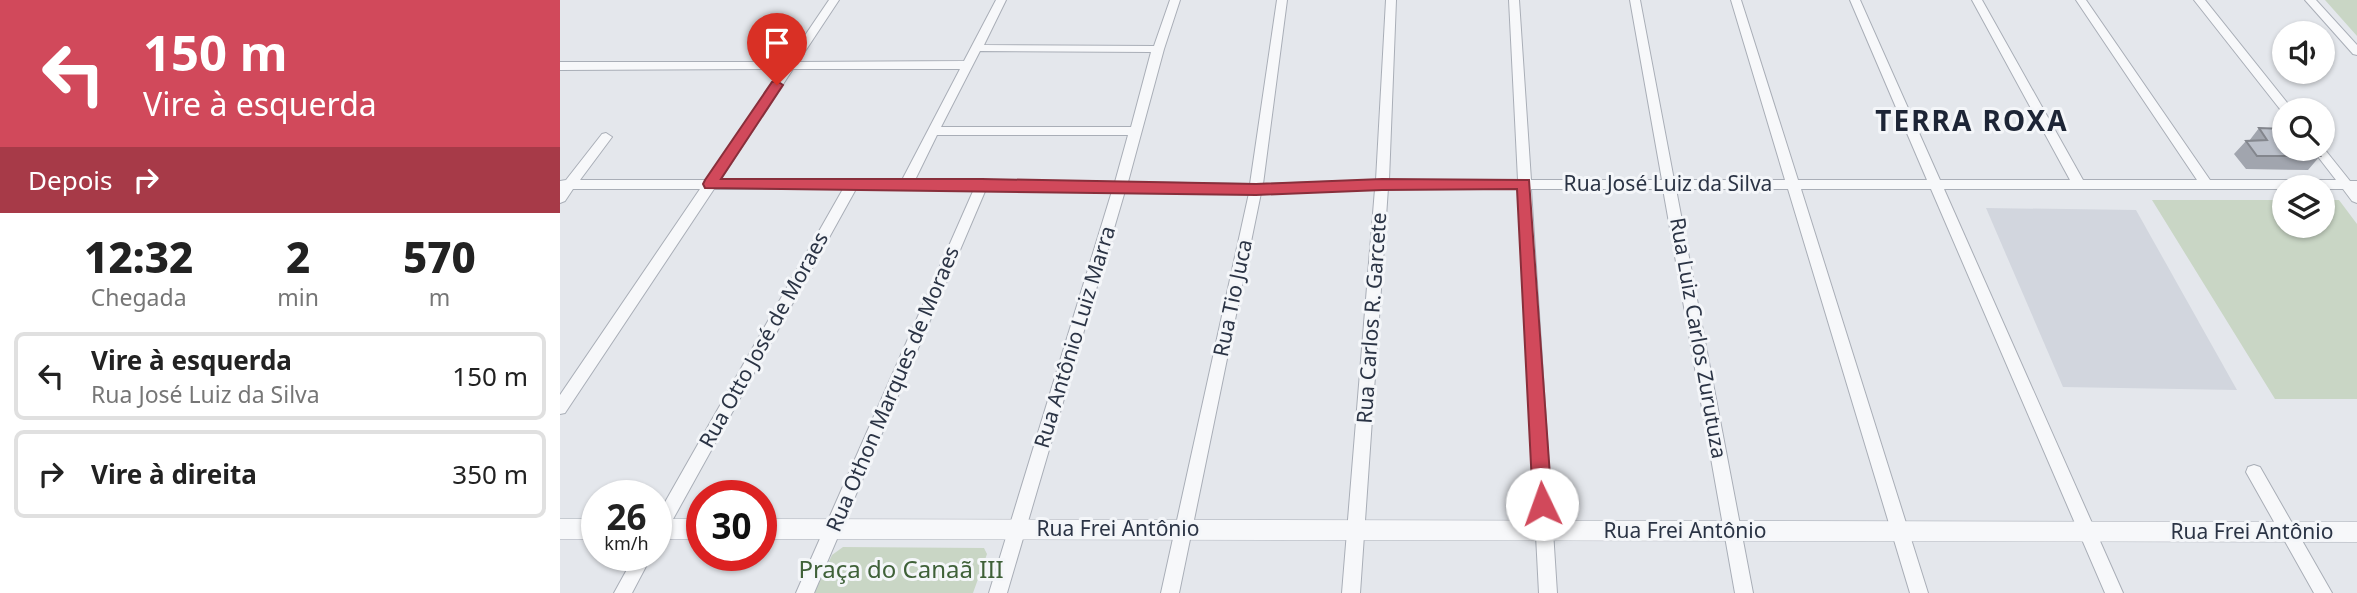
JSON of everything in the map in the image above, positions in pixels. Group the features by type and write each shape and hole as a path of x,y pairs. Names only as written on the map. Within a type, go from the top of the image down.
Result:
{"street":[{"path":"560,408 834,0"},
{"path":"906,184 1001,0"},
{"name":"Rua Antônio Luiz Marra","path":"998,593 1137,131 1158,49 1175,0"},
{"name":"Rua Tio Juca","path":"1170,593 1256,189 1282,0"},
{"name":"Rua Carlos R. Garcete","path":"1351,593 1382,184 1391,0"},
{"path":"1514,0 1548,593"},
{"name":"Rua Luiz Carlos Zurutuza","path":"1635,0 1744,593"},
{"path":"1737,0 1919,593"},
{"path":"1855,0 2114,593"},
{"path":"1978,0 2079,185"},
{"path":"2081,0 2207,185"},
{"path":"2199,0 2277,98"},
{"path":"2309,0 2357,52"},
{"path":"977,48 1158,49"},
{"path":"560,66 967,65"},
{"path":"934,131 1137,131"},
{"path":"560,198 566,185 606,137"},
{"path":"2329,161 2352,185 2357,198"},
{"name":"Rua Otto José de Moraes","path":"672,504 852,184"},
{"name":"Rua José Luiz da Silva","path":"566,185 982,184 1256,189 1382,184 2352,185"},
{"name":"Rua Othon Marques de Moraes","path":"805,593 982,184"},
{"path":"2254,472 2323,593"},
{"path":"560,529 581,529"},
{"name":"Rua Frei Antônio","path":"777,529 2357,531"},
{"path":"623,593 635,571"}],"shaded area":[{"path":"1986,208 2136,210 2237,390 2063,387"}],"green space":[{"path":"2325,0 2357,0 2357,36"},
{"path":"2152,200 2272,200 2272,238 2335,238 2335,200 2339,200 2357,224 2357,399 2275,399"},
{"name":"Praça do Canaã III","path":"843,547 984,548 987,554 973,593 814,593 832,555"}],"building":[{"path":"2259,128 2272,129 2272,156 2257,156 2246,141 2267,140"}],"district":[{"name":"TERRA ROXA","path":"1972,121"}],"route":[{"path":"777,85 710,184 982,184 1256,189 1382,184 1524,184 1542,504"}]}
